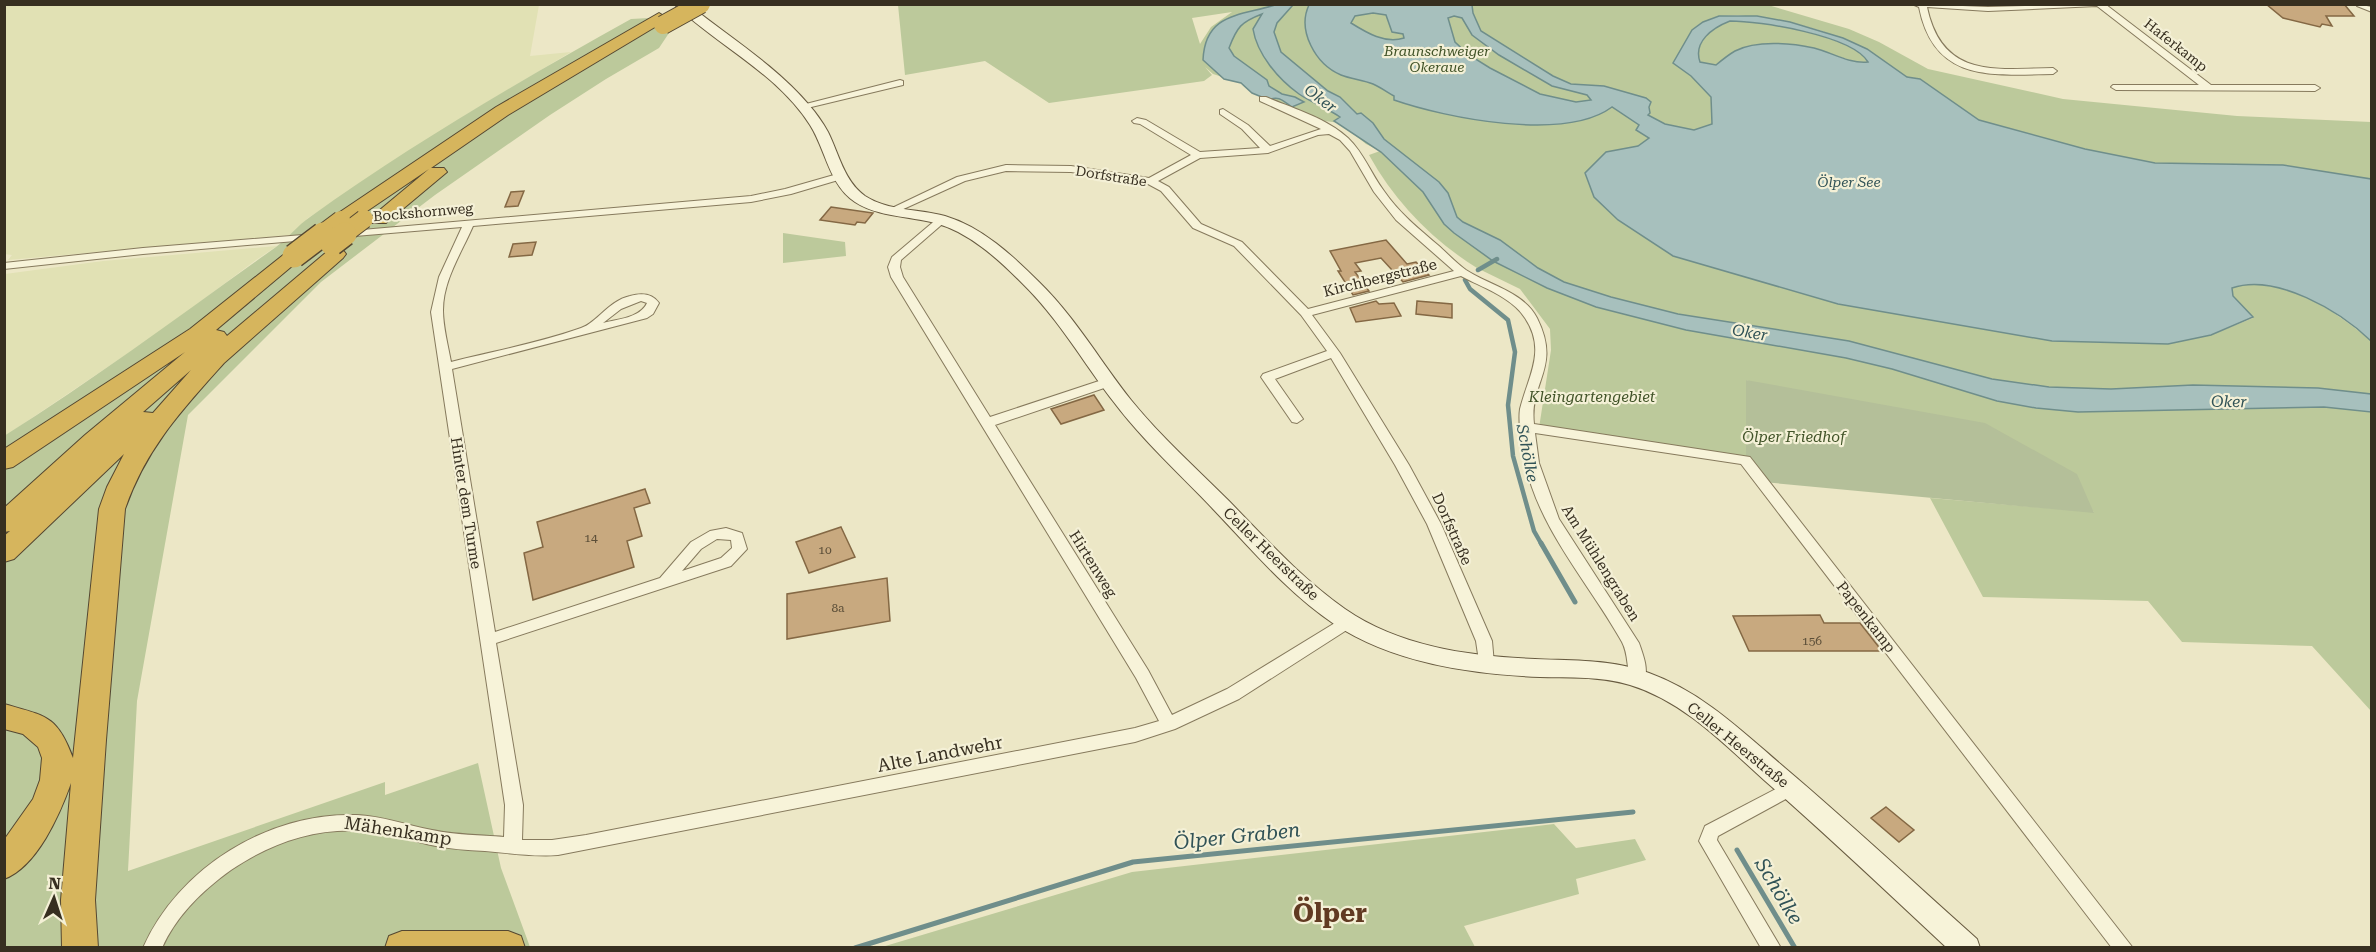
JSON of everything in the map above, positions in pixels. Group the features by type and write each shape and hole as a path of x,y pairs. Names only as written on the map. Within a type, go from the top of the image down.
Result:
{"highway":[{"path":"4,523 174,371 371,219 477,140 661,22 685,4"},
{"path":"4,500 81,431 199,332 341,220 502,111 591,56 701,4"},
{"path":"4,552 115,447 216,358 327,254"},
{"path":"4,461 199,332"},
{"path":"80,948 78,900 89,751 112,509 120,483 132,458 170,408 216,358"},
{"path":"4,716 22,720 43,731 55,749 58,760 56,786 42,819 4,864"},
{"path":"402,948 508,948"}],"main road":[{"name":"Celler Heerstraße","path":"680,4 780,82 803,106 819,127 840,176 859,199 871,204 942,220 966,230 1035,287 1071,329 1108,382 1148,432 1310,595 1348,622 1388,641 1412,648 1486,664 1599,670 1638,677 1671,692 1719,726 1791,788 1967,948"}],"street":[{"path":"2054,71 1972,69 1954,58 1934,38 1924,22 1919,5 1988,9 2097,4"},
{"name":"Haferkamp","path":"2097,4 2207,86"},
{"path":"2360,4 2372,10"},
{"path":"803,106 900,83"},
{"name":"Haferkamp","path":"2116,87 2315,88"},
{"name":"Am Mühlengraben","path":"1263,99 1316,122 1349,143 1379,192 1400,218 1462,272 1517,302 1531,317 1542,345 1542,357 1529,395 1526,427 1532,463 1552,520 1631,643 1637,661 1638,677"},
{"path":"1223,112 1245,127 1268,150"},
{"path":"1137,121 1143,122 1198,155"},
{"path":"1151,181 1198,155 1268,150 1317,132 1331,131"},
{"name":"Dorfstraße","path":"895,209 961,179 1006,168 1071,169 1151,181 1165,189 1197,226 1238,244 1246,250 1305,313 1334,353 1402,465 1434,524 1484,641 1486,664"},
{"name":"Bockshornweg","path":"4,266 143,251 751,199 787,192 840,176"},
{"name":"Hirtenweg","path":"942,220 896,259 894,267 897,277 1136,664 1169,724"},
{"name":"Hinter dem Turme","path":"469,224 445,276 438,301 445,367 514,805 513,846"},
{"name":"Kirchbergstraße","path":"1305,313 1462,272"},
{"path":"445,367 643,316 649,312 653,303 650,298 643,297 627,300 589,329"},
{"path":"1297,418 1267,377 1334,353"},
{"path":"986,423 1108,382"},
{"name":"Papenkamp","path":"1526,427 1745,460 2124,948"},
{"path":"488,640 726,562 740,549 737,537 723,532 706,537 666,581"},
{"name":"Alte Landwehr","path":"513,846 540,848 586,843 1113,740 1169,724 1233,694 1348,622"},
{"path":"1772,948 1708,841 1711,831 1791,788"},
{"name":"Mähenkamp","path":"152,948 164,924 206,878 266,839 293,829 324,822 350,821 382,825 433,838 513,846"}],"green space":[{"path":"4,5 539,5 530,56 571,52 467,114 308,218 290,235 8,260 12,255 4,254"},
{"path":"898,5 1768,5 1849,29 1879,42 1928,69 2063,99 2237,116 2371,122 2371,179 2283,165 2155,163 2085,149 1979,120 1920,79 1907,77 1867,49 1822,31 1790,22 1738,15 1719,16 1703,22 1683,70 1711,97 1712,124 1694,130 1665,124 1637,129 1650,138 1638,146 1606,153 1594,197 1618,220 1673,256 2211,335 2253,318 2233,296 2232,288 2250,284 2269,285 2288,290 2342,318 2371,341 2371,711 2312,646 2182,642 2148,601 1983,597 1930,498 2094,512 1746,380 1746,459 1539,428 1551,350 1550,329 1520,289 1479,269 1493,260 1477,268 1445,245 1416,219 1391,189 1369,155 1380,151 1366,144 1340,123 1317,120 1252,93 1241,83 1213,74 1205,67 1212,75 1204,81 1049,103 985,61 905,75","holes":["1232,12 1211,27 1200,44 1192,18"]},
{"path":"649,18 669,33 659,48 550,115 435,195 321,282 188,415 137,701 128,871 385,782 385,795 478,763 501,868 530,947 5,947 4,436 74,391 276,247 306,220 427,138 631,19"},
{"path":"1730,21 1782,27 1825,37 1858,52 1868,62 1847,59 1814,48 1763,44 1743,48 1716,65 1700,62 1702,42 1711,32"},
{"path":"783,233 845,242 846,256 783,263"},
{"path":"277,246 161,331 5,436 5,274 103,261"},
{"name":"Ölper Friedhof","path":"1746,380 1985,423 2077,474 2094,513 1763,482 1746,459"},
{"path":"1554,824 1576,848 1635,839 1646,860 1576,879 1579,894 1464,926 1475,947 882,947 1132,872"}],"water":[{"name":"Oker","path":"1275,5 1293,5 1277,23 1274,32 1281,52 1328,91 1340,97 1357,114 1361,113 1373,123 1384,139 1439,182 1448,193 1457,217 1463,222 1500,240 1538,268 1564,282 1678,314 1849,341 1992,379 2049,387 2111,389 2193,385 2318,388 2371,394 2371,412 2324,407 2078,412 2036,408 1997,401 1892,369 1846,358 1686,330 1596,307 1547,288 1493,261 1454,233 1444,224 1423,192 1381,152 1334,121 1340,117 1299,94 1276,73 1264,57 1255,38 1253,29 1262,14 1241,26 1229,48 1234,56 1267,80 1269,86 1282,94 1304,102 1292,107 1279,99 1269,100 1252,93 1241,83 1224,79 1203,60 1205,45 1210,33 1217,25 1237,15"},
{"name":"Ölper See","path":"1309,5 1472,5 1481,31 1553,76 1571,84 1604,86 1646,98 1651,102 1648,115 1665,124 1694,130 1712,124 1711,97 1691,76 1673,63 1692,30 1703,22 1719,16 1757,16 1790,22 1843,38 1867,49 1907,77 1920,79 1979,120 2085,149 2155,163 2283,165 2371,179 2371,341 2358,329 2325,307 2287,290 2268,286 2249,285 2232,288 2233,296 2253,317 2211,335 2168,344 2052,341 1838,304 1673,256 1618,220 1594,197 1585,173 1606,152 1638,146 1649,138 1636,130 1639,125 1612,107 1591,117 1565,123 1536,125 1443,114 1394,100 1394,96 1378,87 1341,75 1323,63 1316,55 1307,35 1305,25","holes":["1373,13 1386,15 1392,32 1403,34 1404,38 1383,39 1351,23 1355,16","1454,16 1462,18 1472,35 1499,55 1552,86 1587,95 1591,100 1576,102 1540,94 1490,68 1469,55 1455,42 1448,18","1730,21 1744,22 1804,31 1844,44 1859,52 1868,62 1847,60 1814,48 1774,44 1743,48 1716,65 1700,62 1699,48 1702,42 1723,24"]}],"building":[{"path":"2266,4 2344,4 2354,16 2326,16 2332,26 2322,24 2320,27 2283,18"},
{"path":"524,191 518,206 505,207 511,192"},
{"path":"831,207 873,213 865,223 857,222 855,225 820,220"},
{"path":"1386,240 1407,264 1416,262 1429,275 1403,282 1381,258 1355,263 1361,271 1355,272 1369,291 1353,295 1338,271 1341,271 1330,251"},
{"path":"536,242 532,255 509,257 513,244"},
{"path":"1376,301 1379,304 1394,303 1401,316 1356,322 1350,308"},
{"path":"1417,301 1452,304 1452,318 1416,314"},
{"path":"1094,395 1104,410 1061,424 1051,409"},
{"path":"645,489 650,503 634,508 642,536 627,541 634,567 533,600 524,553 543,547 537,522"},
{"path":"841,527 855,557 809,573 796,542"},
{"path":"887,578 890,621 787,639 787,594"},
{"path":"1820,615 1824,623 1860,623 1882,651 1749,651 1733,616"},
{"path":"1886,807 1914,830 1899,842 1871,818"}],"waterway":[{"name":"Schölke","path":"1478,270 1497,259"},
{"name":"Schölke","path":"1465,280 1470,289 1508,320 1515,352 1508,405 1513,456 1534,531 1542,545"},
{"name":"Schölke","path":"1541,543 1575,602"},
{"name":"Ölper Graben","path":"855,948 1133,862 1633,812"},
{"name":"Schölke","path":"1737,850 1795,948"}],"district":[{"name":"Ölper","path":"1330,913"}],"park label":[{"name":"Braunschweiger Okeraue","path":"1437,60"},
{"name":"Kleingartengebiet","path":"1592,397"}]}
